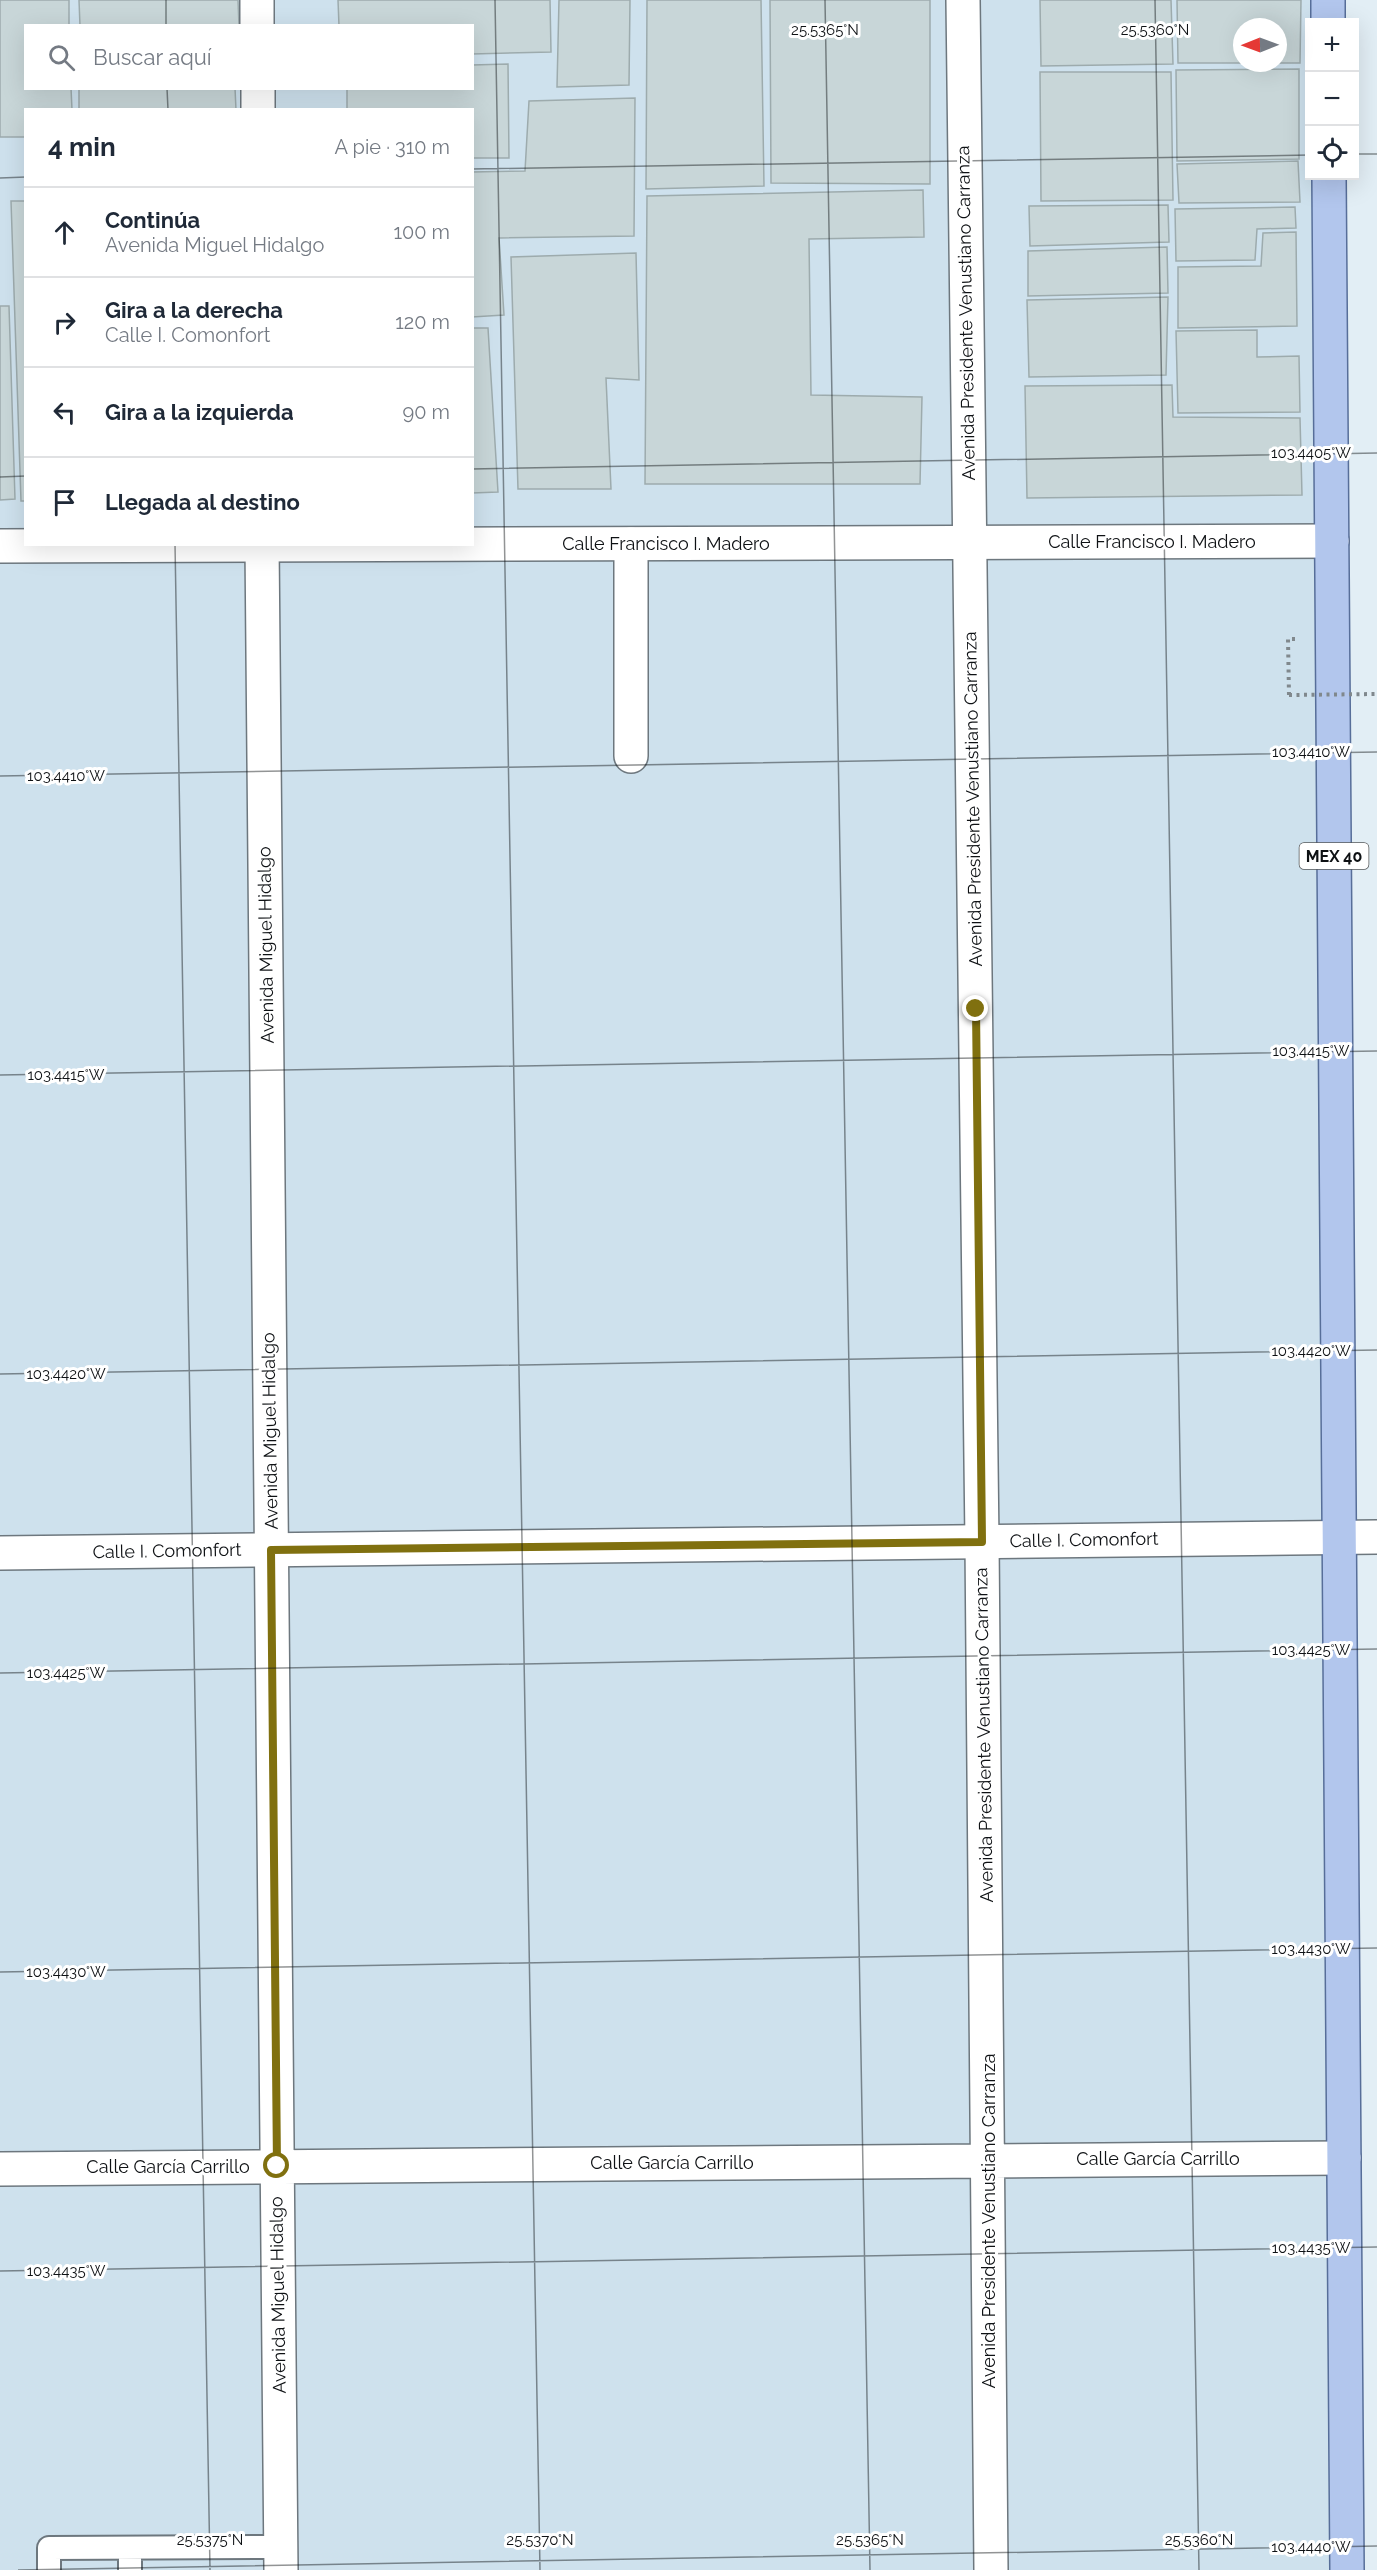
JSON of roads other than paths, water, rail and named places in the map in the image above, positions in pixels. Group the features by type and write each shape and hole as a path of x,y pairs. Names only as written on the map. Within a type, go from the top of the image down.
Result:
{"main road":[{"path":"1328,0 1328,18"},
{"name":"MEX 40","path":"1329,180 1347,2570"}],"street":[{"path":"257,0 258,24"},
{"name":"Avenida Presidente Venustiano Carranza","path":"963,0 982,1542 991,2570"},
{"path":"258,90 258,108"},
{"name":"Calle Francisco I. Madero","path":"474,544 1332,542"},
{"path":"631,544 631,756"},
{"name":"Calle Francisco I. Madero","path":"0,546 24,546"},
{"name":"Avenida Miguel Hidalgo","path":"262,546 281,2558"},
{"name":"Calle I. Comonfort","path":"0,1553 1377,1537"},
{"name":"Calle García Carrillo","path":"0,2169 1344,2158"}],"lane":[{"path":"49,2570 49,2548 130,2559 281,2558"}]}
